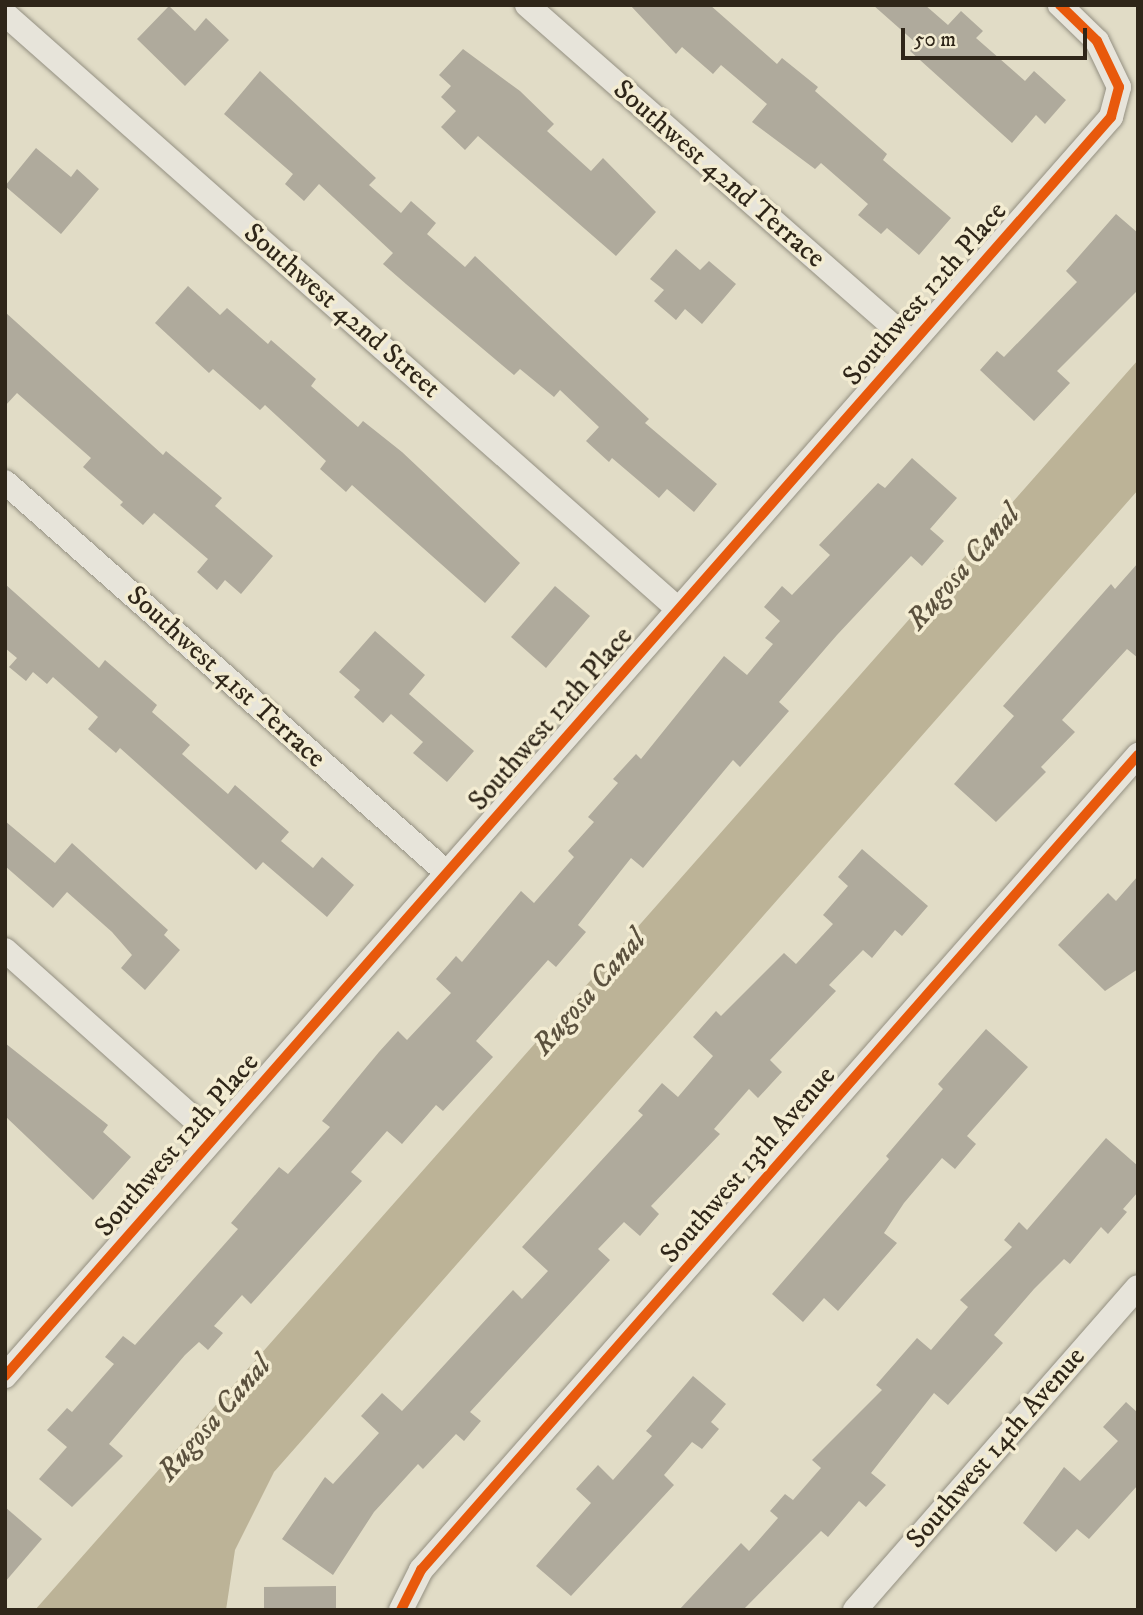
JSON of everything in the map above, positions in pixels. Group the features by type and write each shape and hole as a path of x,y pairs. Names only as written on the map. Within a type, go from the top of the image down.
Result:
{"street":[{"name":"Southwest 42nd Terrace","path":"527,5 912,343"},
{"name":"Southwest 12th Place","path":"5,1376 1111,117 1119,88 1097,41 1060,5"},
{"name":"Southwest 42nd Street","path":"5,14 678,609"},
{"name":"Southwest 41st Terrace","path":"5,482 446,872"},
{"name":"Southwest 13th Avenue","path":"401,1610 422,1570 1138,755"},
{"path":"5,950 214,1137"},
{"name":"Southwest 14th Avenue","path":"855,1610 1138,1287"}],"water":[{"name":"Rugosa Canal","path":"1138,360 1138,490 274,1472 235,1550 226,1610 35,1610"}],"building":[{"path":"630,5 710,5 777,64 782,58 818,87 815,91 887,154 883,160 951,218 919,255 887,228 881,234 858,215 868,204 821,163 815,169 752,122 767,104 721,65 713,74 682,47 676,54"},
{"path":"873,5 925,5 948,25 961,11 983,31 976,38 1025,81 1034,71 1066,100 1045,124 1036,115 1012,143 910,51 916,43"},
{"path":"169,6 195,31 206,18 229,40 185,86 137,39"},
{"path":"463,49 520,91 554,124 547,131 591,171 603,158 656,212 616,256 478,136 465,150 441,127 456,111 441,97 451,86 439,75"},
{"path":"260,71 376,178 369,185 401,213 411,201 436,223 427,234 465,267 475,256 649,419 645,423 717,484 694,512 667,489 659,498 612,458 609,462 586,441 599,427 560,390 554,397 520,369 514,375 406,284 383,264 393,253 319,184 304,201 285,184 293,174 224,114"},
{"path":"36,148 71,177 77,169 99,189 61,234 5,186"},
{"path":"1116,214 1138,233 1138,290 1057,371 1070,383 1034,421 980,370 997,351 1004,357 1077,282 1066,271"},
{"path":"676,249 700,270 709,261 736,284 702,324 685,309 676,320 654,301 664,290 650,279"},
{"path":"188,286 220,315 227,308 268,344 271,340 316,379 311,386 358,427 363,421 402,452 520,563 485,603 352,485 346,492 320,469 326,461 265,405 260,410 213,369 209,373 155,323"},
{"path":"5,312 163,455 166,451 222,498 215,506 273,556 241,594 225,580 217,590 197,572 208,559 154,513 143,525 120,505 123,502 83,467 91,458 17,393 5,406"},
{"path":"912,458 957,498 930,529 944,541 922,566 911,556 837,635 779,702 789,711 740,767 733,760 643,868 631,858 578,925 586,932 556,967 548,960 476,1041 493,1057 443,1111 436,1105 402,1144 387,1131 351,1172 362,1181 251,1304 242,1295 214,1326 223,1333 208,1350 199,1342 185,1355 109,1444 123,1456 72,1507 39,1479 67,1447 47,1430 67,1408 72,1412 114,1364 105,1357 123,1336 135,1345 238,1229 231,1223 279,1167 288,1174 330,1127 322,1121 379,1052 398,1031 407,1040 451,993 436,979 456,956 462,962 521,891 534,903 574,857 568,851 594,822 588,817 618,783 613,779 636,754 641,759 724,656 747,675 773,644 765,638 780,621 764,607 782,586 792,595 830,555 819,545 878,483 885,488"},
{"path":"1138,563 1138,658 1127,649 1062,720 1075,732 1041,767 1046,772 996,822 954,784 1014,716 1003,706 1111,584 1115,589"},
{"path":"5,584 99,668 105,660 157,705 152,712 190,745 182,754 228,794 235,785 289,832 281,841 313,868 322,857 354,885 327,917 263,862 256,870 120,748 116,753 88,729 98,717 53,677 47,684 33,672 26,681 9,667 17,658 5,648"},
{"path":"555,586 590,616 546,668 511,637"},
{"path":"375,631 425,675 409,694 474,751 447,782 413,753 423,742 391,714 383,723 354,697 360,690 339,672"},
{"path":"5,821 55,863 72,843 168,930 164,935 180,950 145,990 121,968 132,955 112,932 67,892 53,908 5,866"},
{"path":"862,849 928,906 902,936 895,930 872,958 863,950 829,985 836,991 770,1060 782,1072 758,1098 749,1089 714,1129 720,1134 651,1206 659,1214 640,1236 624,1222 598,1249 610,1260 470,1412 481,1421 464,1441 456,1434 423,1469 418,1464 374,1512 333,1575 282,1539 325,1477 333,1484 379,1433 361,1416 382,1393 402,1411 513,1290 522,1299 548,1271 522,1247 643,1115 638,1111 662,1083 678,1097 713,1056 693,1037 716,1011 721,1016 784,953 796,964 833,924 823,915 848,886 838,877"},
{"path":"1138,876 1138,969 1105,991 1058,945 1108,893 1116,901"},
{"path":"986,1029 1028,1067 967,1136 976,1144 955,1169 942,1158 904,1203 884,1233 897,1243 838,1311 824,1298 803,1322 772,1294 889,1159 886,1156 943,1089 938,1084"},
{"path":"5,1043 108,1125 103,1132 131,1157 93,1200 5,1116"},
{"path":"1106,1138 1138,1166 1138,1192 1123,1209 1127,1212 1108,1234 1101,1227 1070,1264 1064,1259 1034,1289 994,1335 1003,1343 948,1405 934,1393 871,1473 886,1485 866,1507 859,1501 828,1537 821,1531 743,1610 679,1610 741,1543 749,1551 778,1518 770,1511 785,1494 793,1500 821,1468 812,1460 882,1390 876,1385 917,1338 931,1350 968,1307 960,1300 1012,1247 1004,1240 1019,1222 1027,1230"},
{"path":"693,1376 726,1404 711,1422 719,1429 702,1449 692,1442 664,1475 674,1485 571,1596 536,1566 591,1503 576,1489 598,1465 613,1480 652,1436 646,1431"},
{"path":"1126,1402 1138,1413 1138,1485 1089,1539 1077,1529 1056,1552 1023,1523 1064,1467 1080,1481 1118,1441 1103,1427"},
{"path":"5,1507 42,1539 5,1582"},
{"path":"336,1586 336,1610 264,1610 264,1587"}],"cycle path":[{"path":"5,1376 1111,117 1119,87 1097,41 1060,5"},
{"path":"401,1610 421,1570 1138,755"}]}
